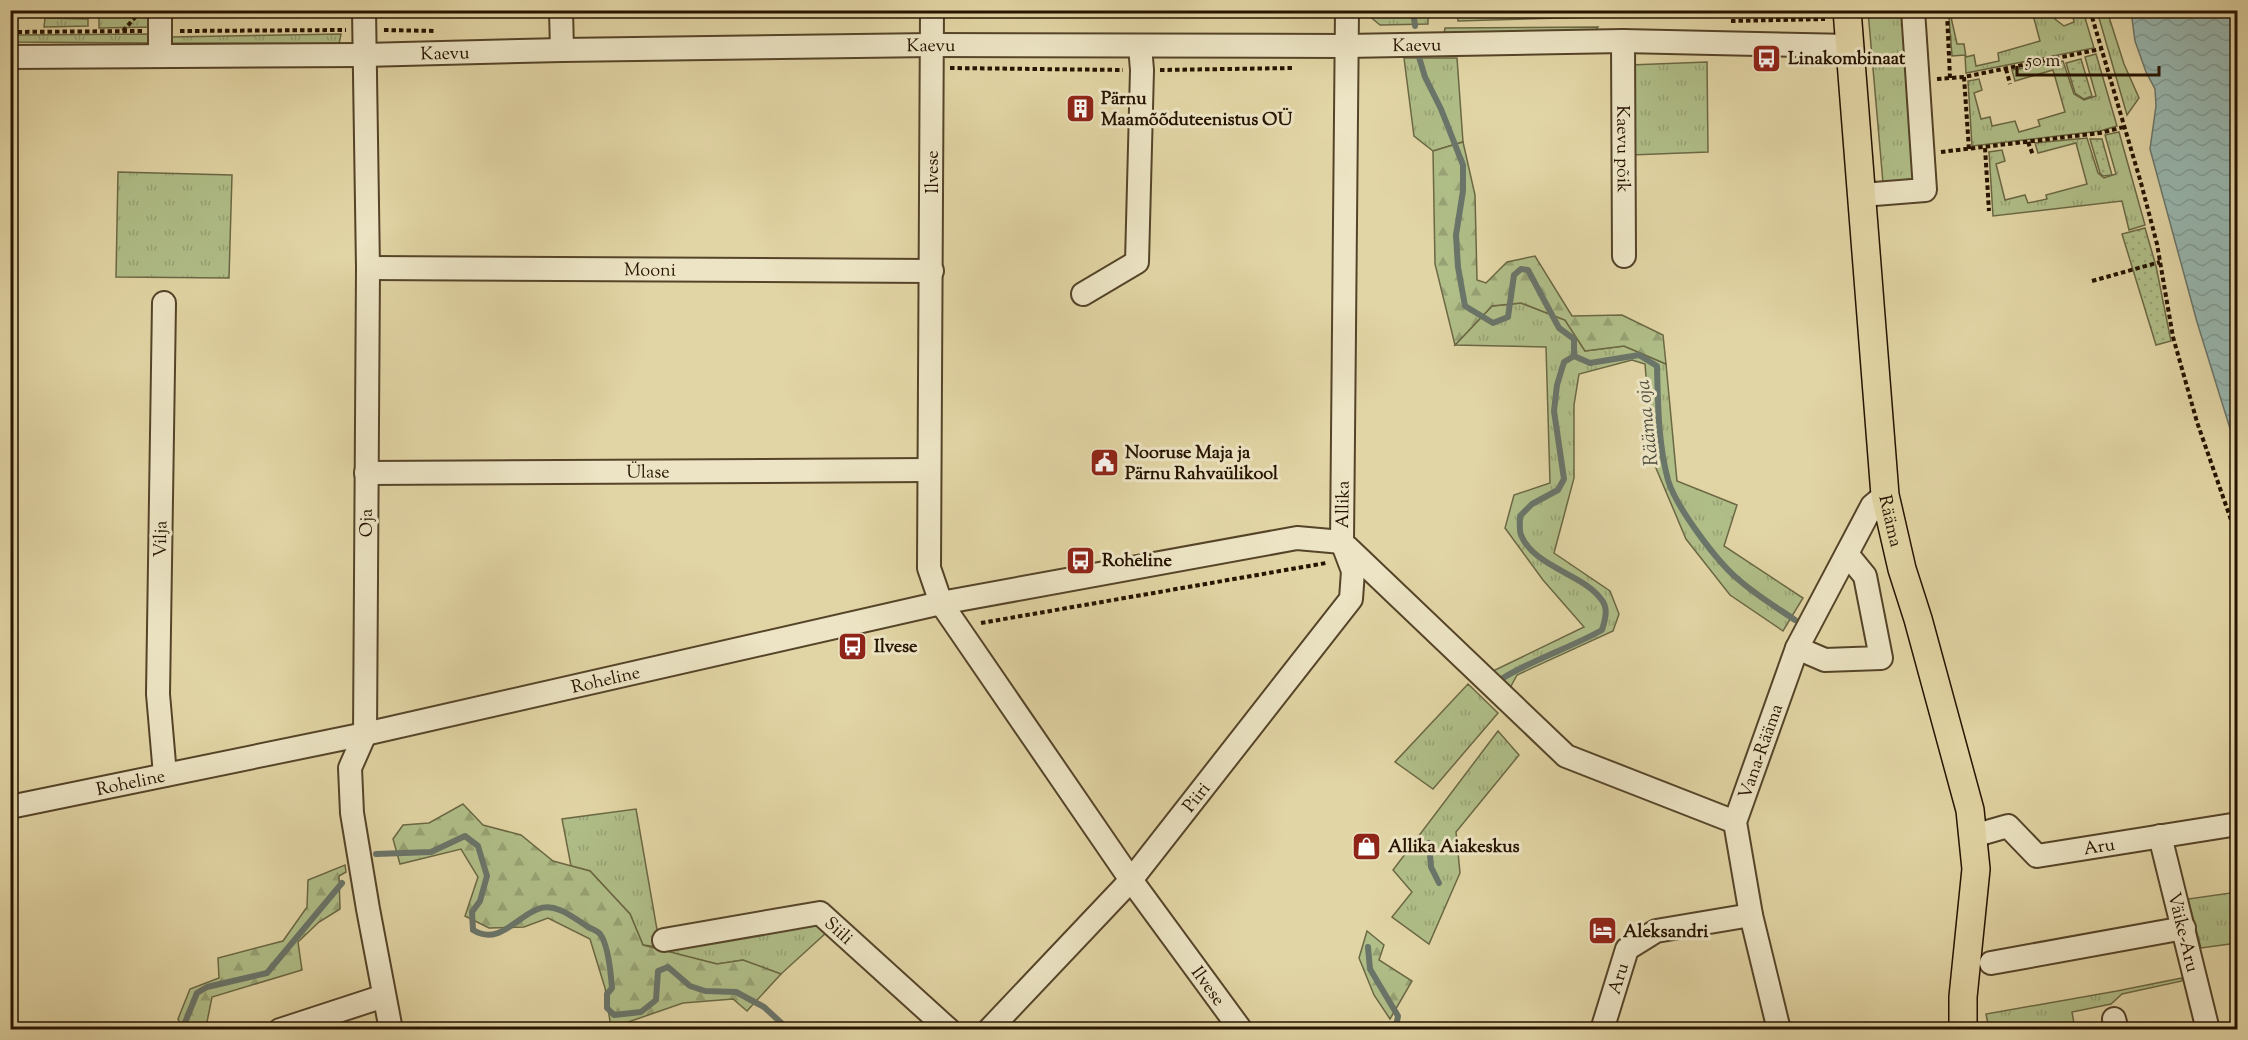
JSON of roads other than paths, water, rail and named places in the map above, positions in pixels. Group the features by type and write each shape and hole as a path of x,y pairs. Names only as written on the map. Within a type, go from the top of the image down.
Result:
{"main road":[{"name":"Rääma","path":"1847,10 1885,495 1902,569 1918,618 1970,810 1973,836 1976,869 1964,986 1963,1026"}],"street":[{"path":"160,10 160,56"},
{"name":"Oja","path":"364,10 368,268 365,734 350,768 352,813 391,1029"},
{"path":"561,10 562,50"},
{"name":"Ilvese","path":"933,10 930,568 940,603 1131,880 1241,1029"},
{"name":"Allika","path":"1347,10 1342,542 1566,756 1735,822"},
{"path":"1862,195 1925,190 1913,10"},
{"name":"Kaevu","path":"10,57 364,55 562,50 932,56 1140,46 1623,42 1851,46"},
{"name":"Kaevu põik","path":"1623,42 1624,256"},
{"path":"1083,294 1137,262 1142,70 1140,46"},
{"name":"Mooni","path":"368,268 932,272"},
{"name":"Vilja","path":"164,303 158,694 165,775"},
{"name":"Ülase","path":"366,473 929,470"},
{"name":"Vana-Rääma","path":"1779,1029 1751,915 1735,822 1797,648 1872,506 1885,495"},
{"name":"Roheline","path":"10,807 365,734 940,603 1297,538 1342,542"},
{"name":"Piiri","path":"989,1029 1131,880 1351,599 1353,572 1342,542"},
{"path":"1797,648 1825,660 1881,658 1865,576 1847,554"},
{"name":"Aru","path":"1973,836 2008,820 2037,856 2238,824"},
{"name":"Väike-Aru","path":"2160,836 2208,1029"},
{"name":"Siili","path":"664,940 820,913 949,1029"},
{"name":"Aru","path":"1602,1029 1627,949 1656,931 1751,915"},
{"path":"1991,963 2184,928"},
{"path":"280,1029 384,996"}],"water":[{"path":"2131,11 2237,11 2237,451 2197,322 2150,149 2156,106 2155,89 2135,41"}],"waterway":[{"name":"Rääma oja","path":"1413,10 1415,26"},
{"name":"Rääma oja","path":"1419,57 1425,77 1441,109 1463,165 1463,191 1456,235 1458,267 1465,306 1493,323 1508,317 1514,275 1521,269 1528,270 1559,328 1574,339 1574,356 1590,363 1639,355 1657,366 1662,452 1668,480 1679,504 1698,533 1730,572 1752,591 1795,620"},
{"path":"1503,678 1602,630 1606,614 1601,599 1593,590 1536,555 1527,546 1520,531 1520,516 1532,504 1558,490 1564,479 1554,411 1557,385 1564,362 1574,356"},
{"path":"376,854 431,852 465,836 478,846 487,876 480,901 472,912 473,930 491,935 545,907 558,909 598,932 603,939 609,960 612,988 607,994 607,1008 614,1015 641,1012 656,1000 658,971 668,967 690,986 705,991 736,992 764,1007 789,1030"},
{"path":"1429,843 1431,867 1439,883"},
{"path":"182,1030 197,993 207,987 267,973 342,883"},
{"path":"1368,947 1370,969 1398,1016 1396,1027"}],"place":[{"name":"Linakombinaat","path":"1767,58"},
{"name":"Pärnu Maamõõduteenistus OÜ","path":"1080,108"},
{"name":"Nooruse Maja ja Pärnu Rahvaülikool","path":"1104,462"},
{"name":"Roheline","path":"1081,560"},
{"name":"Ilvese","path":"853,646"},
{"name":"Allika Aiakeskus","path":"1367,846"},
{"name":"Aleksandri","path":"1602,931"}]}
